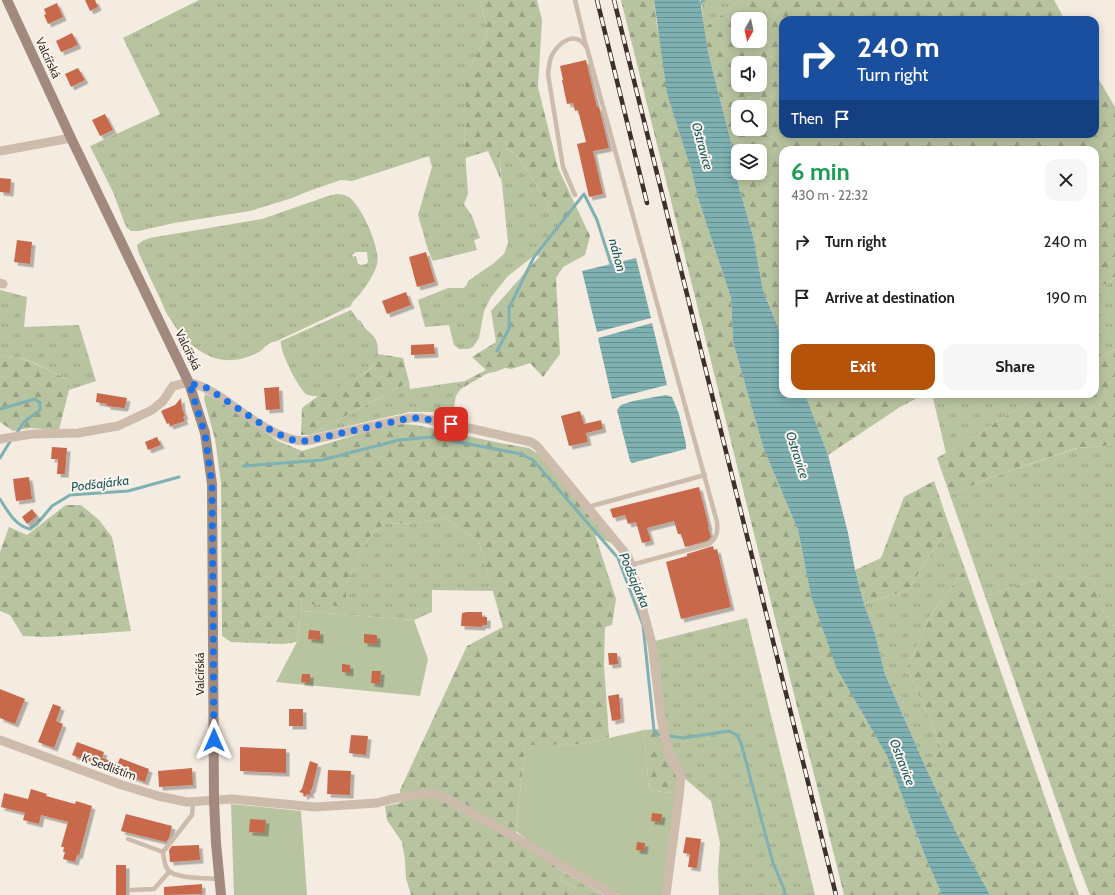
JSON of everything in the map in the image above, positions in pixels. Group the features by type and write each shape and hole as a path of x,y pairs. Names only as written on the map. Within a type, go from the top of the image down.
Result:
{"main road":[{"name":"Valcířská","path":"7,0 71,138 189,383 205,434 212,484 214,816 221,895"}],"street":[{"path":"0,151 71,138"},
{"path":"4,438 23,435 78,433 118,426 152,410 163,401 173,386 189,383 207,388 272,431 297,441 306,441 410,418 420,418 531,442 537,446 622,549 628,557 631,566 652,644 665,741 668,752 681,776 666,895"},
{"name":"K Sedlištím","path":"0,740 142,792 171,799 193,802 232,799 315,807 377,803 428,793 440,795 525,843 581,878 613,895"}],"lane":[{"path":"575,0 717,522 717,533 713,541 703,546 631,566"},
{"path":"576,195 562,166 548,74 549,62 566,40 576,39 581,41 587,48"},
{"path":"588,507 704,475"},
{"path":"162,852 192,815 193,802"},
{"path":"128,839 162,852"},
{"path":"162,852 169,872 183,876 219,879"},
{"path":"131,890 154,889 169,872"}],"green space":[{"path":"199,0 480,0 487,34 470,68 467,121 464,136 468,194 464,204 472,216 480,238 474,240 477,250 433,261 428,250 418,215 432,167 429,156 352,181 341,180 292,198 250,211 174,223 139,231 131,231 126,227 113,192 90,146 160,114 123,38"},
{"path":"480,0 537,0 542,20 538,87 558,168 590,236 585,255 563,267 556,278 560,354 543,377 530,363 511,369 505,368 488,373 464,387 458,382 465,381 486,370 472,357 496,342 491,311 539,257 537,252 555,228 556,222 556,218 552,210 527,170 509,149 502,151 499,155 501,180 488,151 465,158 464,136 467,121 465,88 470,68 487,34"},
{"path":"621,0 654,0 657,26 698,198 731,298 733,342 763,447 798,530 811,596 860,709 887,756 925,856 942,895 844,895"},
{"path":"701,0 742,0 704,28"},
{"path":"742,0 1054,0 1063,16 779,16 779,138 1099,138 1099,80 1115,107 1115,278 1099,288 1099,146 779,146 779,330 763,290 753,236 737,180 767,180 767,144 731,144 708,52 704,28"},
{"path":"509,149 523,164 552,210 556,219 555,228 536,254 508,276 491,297 484,311 479,338 473,347 468,349 459,349 454,345 449,325 425,327 418,300 448,288 463,288 466,286 468,281 494,263 504,254 508,243 499,155 502,151"},
{"path":"337,194 343,195 349,197 354,202 365,219 376,249 377,264 374,272 351,306 266,345 259,352 243,359 223,360 214,358 197,349 182,335 166,312 138,251 137,245 150,238 262,219","holes":["356,252 367,252 368,262 362,265 358,264 356,256 353,257 352,255"]},
{"path":"1115,278 1115,349 1099,359 1099,288"},
{"path":"0,290 27,297 24,327 79,325 96,381 69,390 69,380 44,367 18,358 0,356"},
{"path":"351,310 358,320 361,321 365,328 376,339 378,351 374,364 365,373 318,396 310,396 306,394 298,384 290,369 281,346 281,341"},
{"path":"1115,349 1115,445 1077,448 992,477 950,495 937,458 1035,398 1099,398 1099,359"},
{"path":"378,354 403,358 409,382 310,435 301,435 302,408 318,396 367,372 373,366"},
{"path":"0,356 8,356 26,360 69,380 69,390 59,430 30,428 13,431 0,422"},
{"path":"409,382 410,389 458,382 464,387 458,392 454,412 409,412 310,435"},
{"path":"205,394 216,399 278,441 302,451 379,428 401,424 416,425 529,448 541,456 613,544 595,535 616,599 612,625 605,627 604,665 609,738 583,744 525,746 516,830 518,841 564,872 560,880 575,888 571,895 411,895 406,878 402,842 387,820 385,806 401,803 400,790 467,646 503,627 479,542 445,518 416,523 385,524 373,533 365,544 345,586 347,607 302,603 297,642 283,644 231,642 222,636 221,483 215,439 204,399"},
{"path":"807,398 917,398 900,407 828,455"},
{"path":"933,398 1035,398 946,453"},
{"path":"1115,445 1115,626 1104,613 1091,573 1067,580 1036,580 985,596 950,495 992,477 1078,448"},
{"path":"934,481 949,525 908,590 864,604 855,570 881,558 904,497"},
{"path":"66,505 81,505 99,520 112,537 131,631 47,637 23,636 10,615 0,611 0,552 9,527 27,535"},
{"path":"445,518 479,542 493,591 432,590 432,612 414,620 301,611 302,603 345,586 365,544 373,533 385,524 416,523"},
{"path":"949,525 965,569 930,616 907,668 942,748 925,766 885,674 875,634 864,604 908,590"},
{"path":"965,569 1079,895 990,895 956,832 925,766 942,748 907,668 930,616"},
{"path":"1091,572 1104,613 1115,626 1115,895 1090,895 985,596 1036,580 1067,580"},
{"path":"301,611 414,620 428,659 420,696 276,682 297,642"},
{"path":"747,618 815,895 719,895 718,871 720,843 711,801 683,777 671,751 665,729 655,641"},
{"path":"659,729 664,751 678,778 677,794 649,790 644,730"},
{"path":"644,730 649,790 677,794 663,895 619,895 547,855 516,831 525,745 583,744"},
{"path":"231,804 301,811 307,895 234,895"},
{"path":"564,872 603,895 571,895 575,888 560,880"}],"water":[{"name":"Ostravice","path":"654,0 700,0 708,52 731,144 731,180 737,180 753,236 763,290 779,330 779,398 807,398 828,455 848,533 855,570 864,604 875,634 885,674 925,766 956,832 990,895 942,895 925,856 887,756 837,669 811,596 798,530 763,447 733,342 731,298 698,198 691,169 667,93"},
{"path":"636,258 651,318 597,332 582,271"},
{"path":"652,323 667,385 612,399 598,338"},
{"path":"666,395 672,397 679,414 686,449 632,463 630,461 617,410 621,405 633,401"}],"building":[{"path":"85,0 95,0 98,7 90,11"},
{"path":"57,3 63,17 48,24 44,15 46,14 44,9"},
{"path":"72,33 78,45 61,52 56,41"},
{"path":"586,60 597,107 599,107 609,148 593,151 603,194 589,197 577,144 586,142 578,110 575,111 573,103 567,104 560,66"},
{"path":"78,68 85,80 71,87 65,74"},
{"path":"105,114 113,130 100,136 92,120"},
{"path":"0,178 11,179 10,193 0,192"},
{"path":"17,240 32,242 30,264 14,262"},
{"path":"426,252 435,282 417,287 409,257"},
{"path":"406,292 411,305 387,314 382,301"},
{"path":"434,344 435,354 411,355 411,345"},
{"path":"279,387 280,409 266,410 264,388"},
{"path":"97,393 127,398 125,407 107,406 107,404 96,402"},
{"path":"181,398 185,416 183,417 185,421 170,426 169,423 167,424 161,411 175,405"},
{"path":"580,411 584,424 601,420 603,429 586,433 588,442 569,446 561,416"},
{"path":"157,437 161,445 148,450 145,442"},
{"path":"52,447 67,448 65,474 57,474 58,459 51,459"},
{"path":"29,477 32,499 16,501 13,479"},
{"path":"699,487 711,537 707,541 685,547 681,534 678,534 674,521 647,528 651,541 642,543 636,522 628,524 625,515 613,518 610,509"},
{"path":"32,509 37,516 27,524 22,517"},
{"path":"713,546 714,550 717,549 731,607 681,619 666,562"},
{"path":"482,612 482,617 487,617 487,625 482,625 482,627 461,626 462,613"},
{"path":"309,630 320,631 320,640 308,639"},
{"path":"364,634 377,635 377,644 364,643"},
{"path":"608,653 617,653 618,664 609,665"},
{"path":"342,664 350,665 350,673 342,672"},
{"path":"372,671 381,671 380,684 371,683"},
{"path":"302,674 310,674 310,683 301,682"},
{"path":"0,689 25,699 15,724 0,718"},
{"path":"619,694 621,719 612,721 608,696"},
{"path":"53,704 61,707 56,721 63,724 54,748 38,742"},
{"path":"289,709 303,709 303,726 289,726"},
{"path":"351,735 368,736 366,755 349,753"},
{"path":"77,742 104,752 102,758 118,763 120,758 149,769 145,782 72,755"},
{"path":"240,747 286,749 286,773 240,771"},
{"path":"310,761 318,764 312,789 310,791 311,795 307,794 304,797 303,793 299,792 302,789"},
{"path":"192,768 193,785 159,787 158,771"},
{"path":"328,770 351,771 350,795 327,794"},
{"path":"31,789 47,794 46,796 75,804 76,801 92,806 79,856 77,855 75,862 63,859 65,852 63,852 64,847 61,847 68,822 41,815 39,824 23,820 25,813 1,807 4,793 28,799"},
{"path":"652,813 662,814 661,822 651,821"},
{"path":"126,814 172,826 169,838 166,842 121,831"},
{"path":"250,819 266,820 265,833 249,832"},
{"path":"686,837 701,839 697,868 688,867 690,854 683,853"},
{"path":"637,842 645,843 644,851 636,850"},
{"path":"199,845 200,860 170,862 169,850 172,846"},
{"path":"116,865 126,865 126,895 116,895"},
{"path":"202,884 202,894 164,895 164,887"}],"waterway":[{"path":"698,5 704,0"},
{"name":"náhon","path":"497,351 509,329 509,308 534,257 584,194 597,220 612,267"},
{"name":"Podšajárka","path":"0,409 35,399 40,403 40,410 24,422 16,434"},
{"name":"Podšajárka","path":"243,466 322,460 399,440 432,437 521,454 533,460 618,558 643,625 654,730 657,734 683,738 729,731 737,735 741,743 773,863 785,895"},
{"name":"Podšajárka","path":"0,458 11,440"},
{"name":"Podšajárka","path":"0,499 16,521 20,525 30,529 37,524 52,506 70,495 128,491 179,477"}],"railway":[{"path":"597,0 647,203"},
{"path":"614,0 836,895"}],"route":[{"path":"214,740 212,484 210,460 205,434 189,383 207,388 272,431 297,441 306,441 410,418 420,418 451,424"}]}
